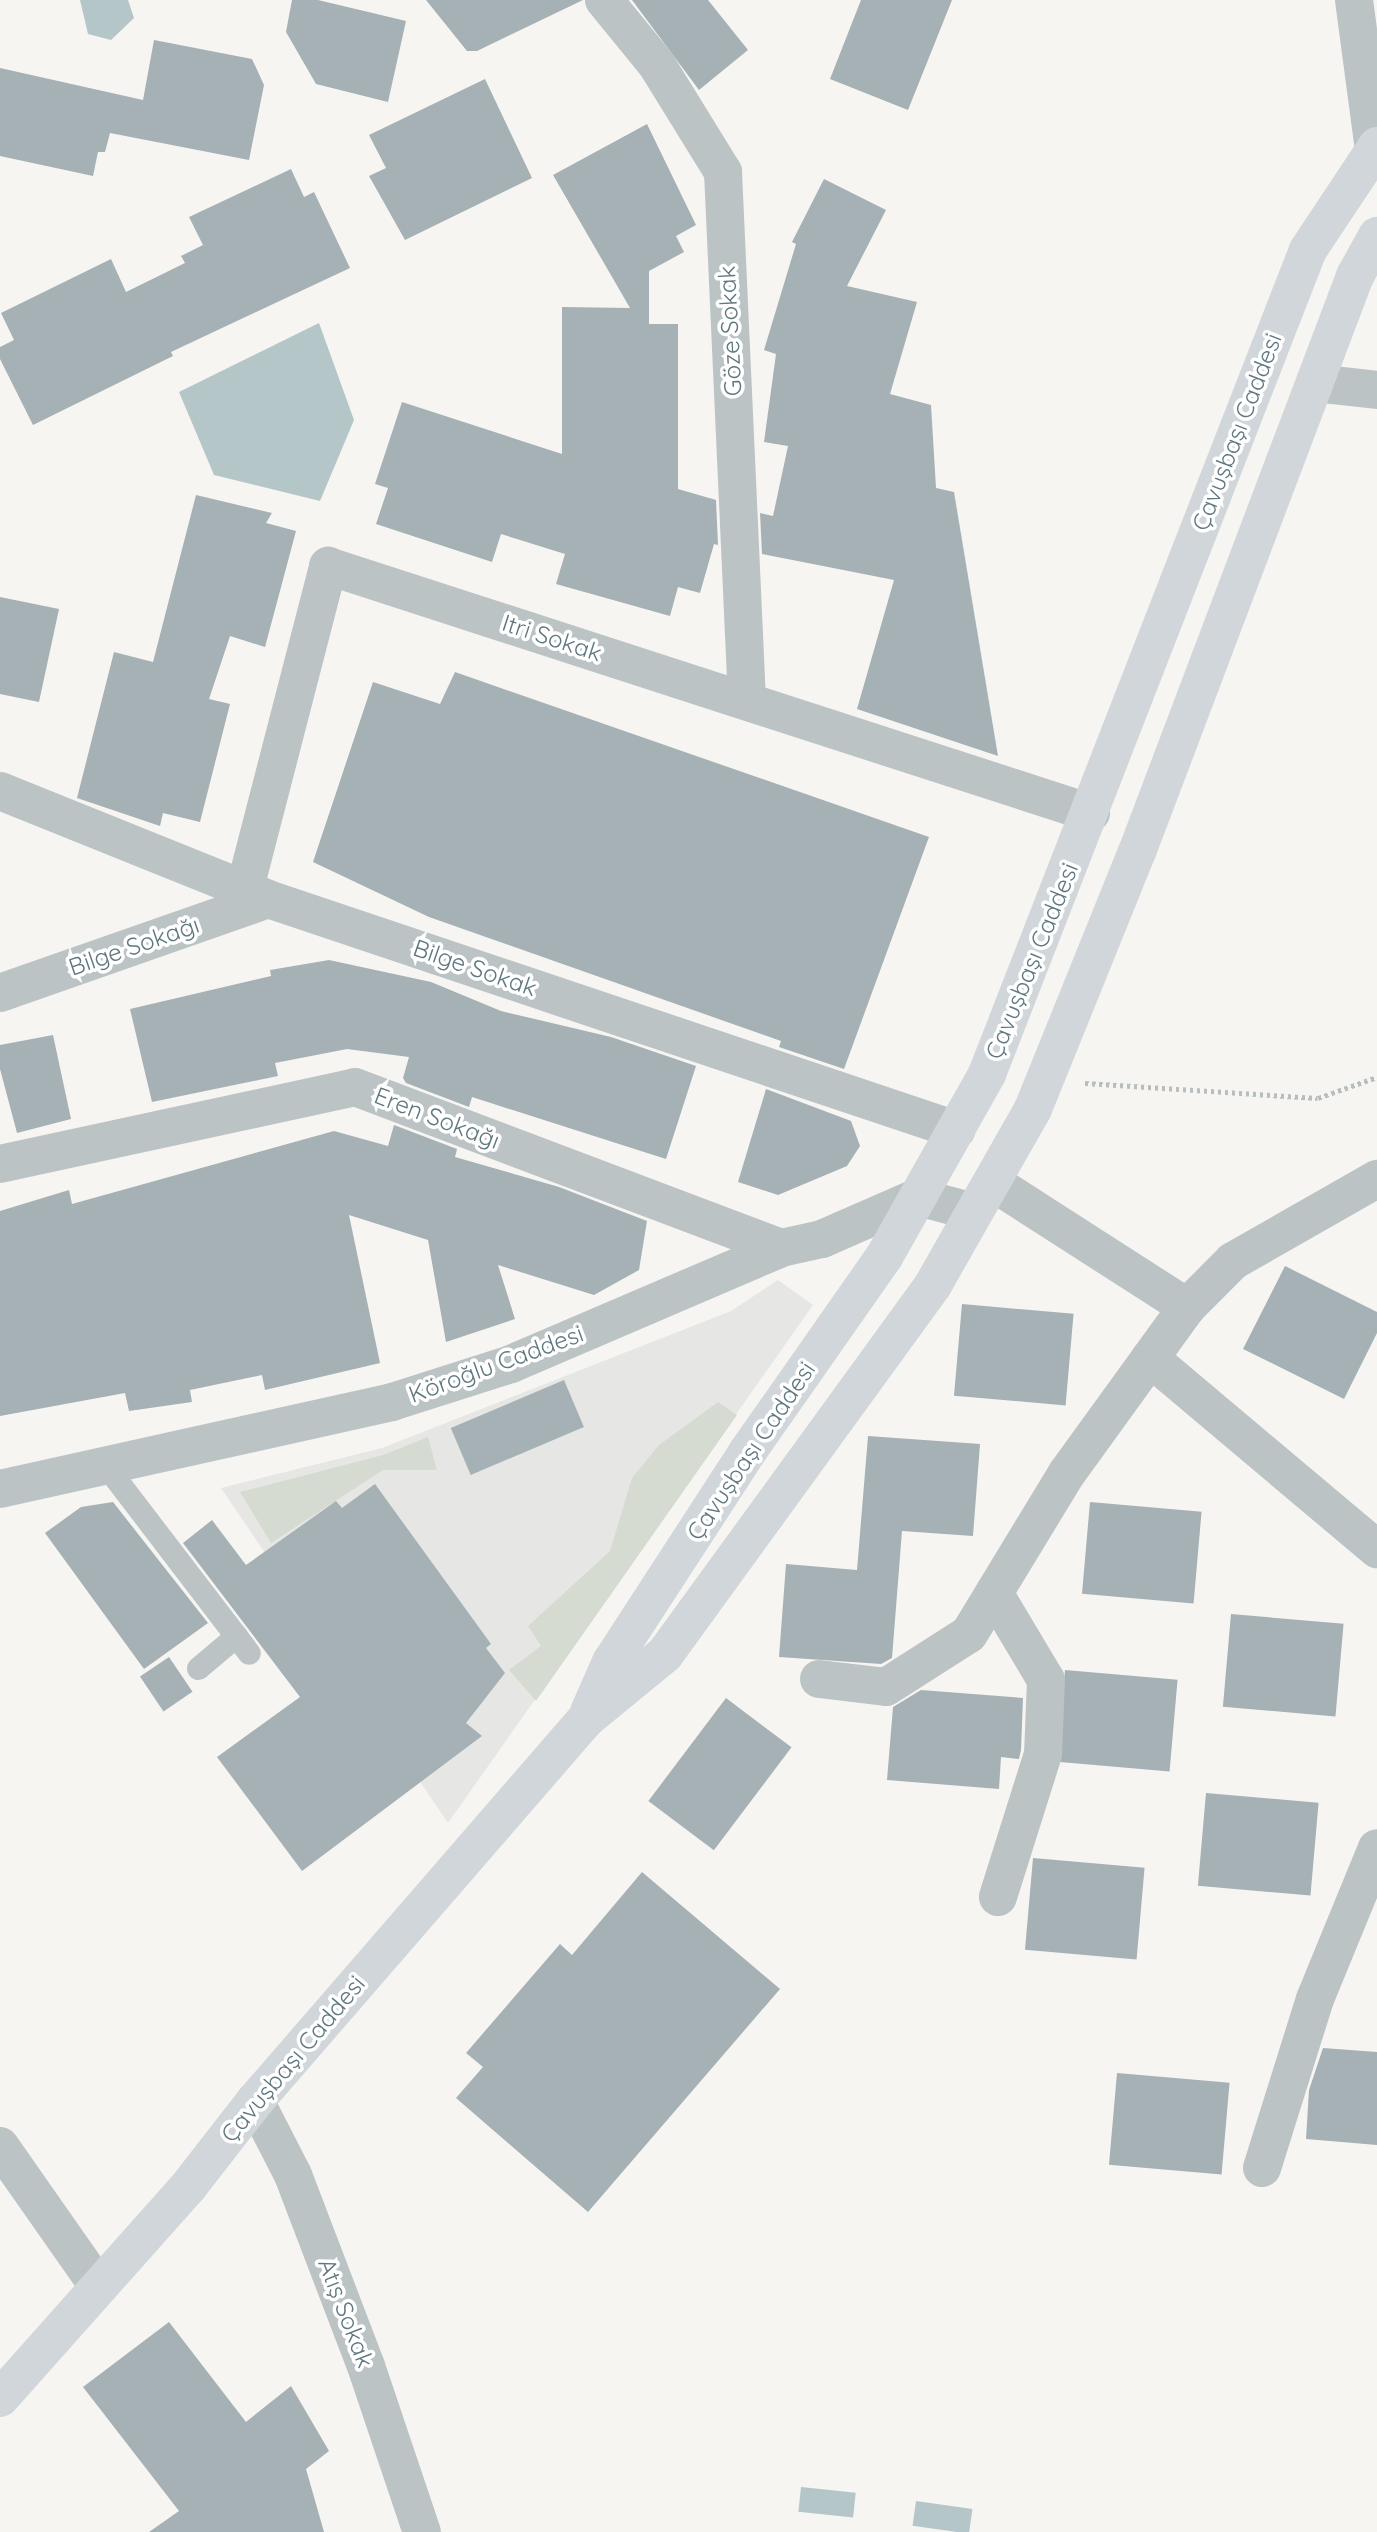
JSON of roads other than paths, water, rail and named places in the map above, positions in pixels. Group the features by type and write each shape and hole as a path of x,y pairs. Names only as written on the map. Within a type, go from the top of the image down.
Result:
{"main road":[{"name":"Çavuşbaşı Caddesi","path":"586,1719 611,1662 748,1451 884,1257 987,1074 1091,813 1308,250 1376,150"},
{"name":"Çavuşbaşı Caddesi","path":"0,2398 188,2187 255,2101 586,1719 665,1654 933,1285 1033,1110 1355,276 1377,236"}],"street":[{"name":"Göze Sokak","path":"604,0 657,65 723,172 747,700"},
{"path":"1354,0 1376,150"},
{"path":"1315,383 1377,390"},
{"name":"Itri Sokak","path":"257,893 328,566 1091,813"},
{"name":"Bilge Sokak","path":"0,791 257,893 956,1130"},
{"name":"Bilge Sokağı","path":"0,993 257,893"},
{"name":"Eren Sokağı","path":"0,1164 355,1087 780,1248"},
{"path":"819,1679 886,1687 969,1634 1067,1474 1187,1307 1233,1261 1377,1179"},
{"path":"918,1197 983,1197 1187,1307"},
{"name":"Köroğlu Caddesi","path":"0,1489 405,1398 511,1364 780,1248 822,1240 918,1197"},
{"path":"1150,1358 1377,1549"},
{"path":"994,1593 1046,1680 1043,1754 998,1897"},
{"path":"1262,2168 1315,1999 1377,1848"},
{"name":"Atış Sokak","path":"255,2101 293,2175 366,2366 422,2532"},
{"path":"0,2146 98,2287"}],"lane":[{"path":"106,1466 243,1645 198,1668"}]}
